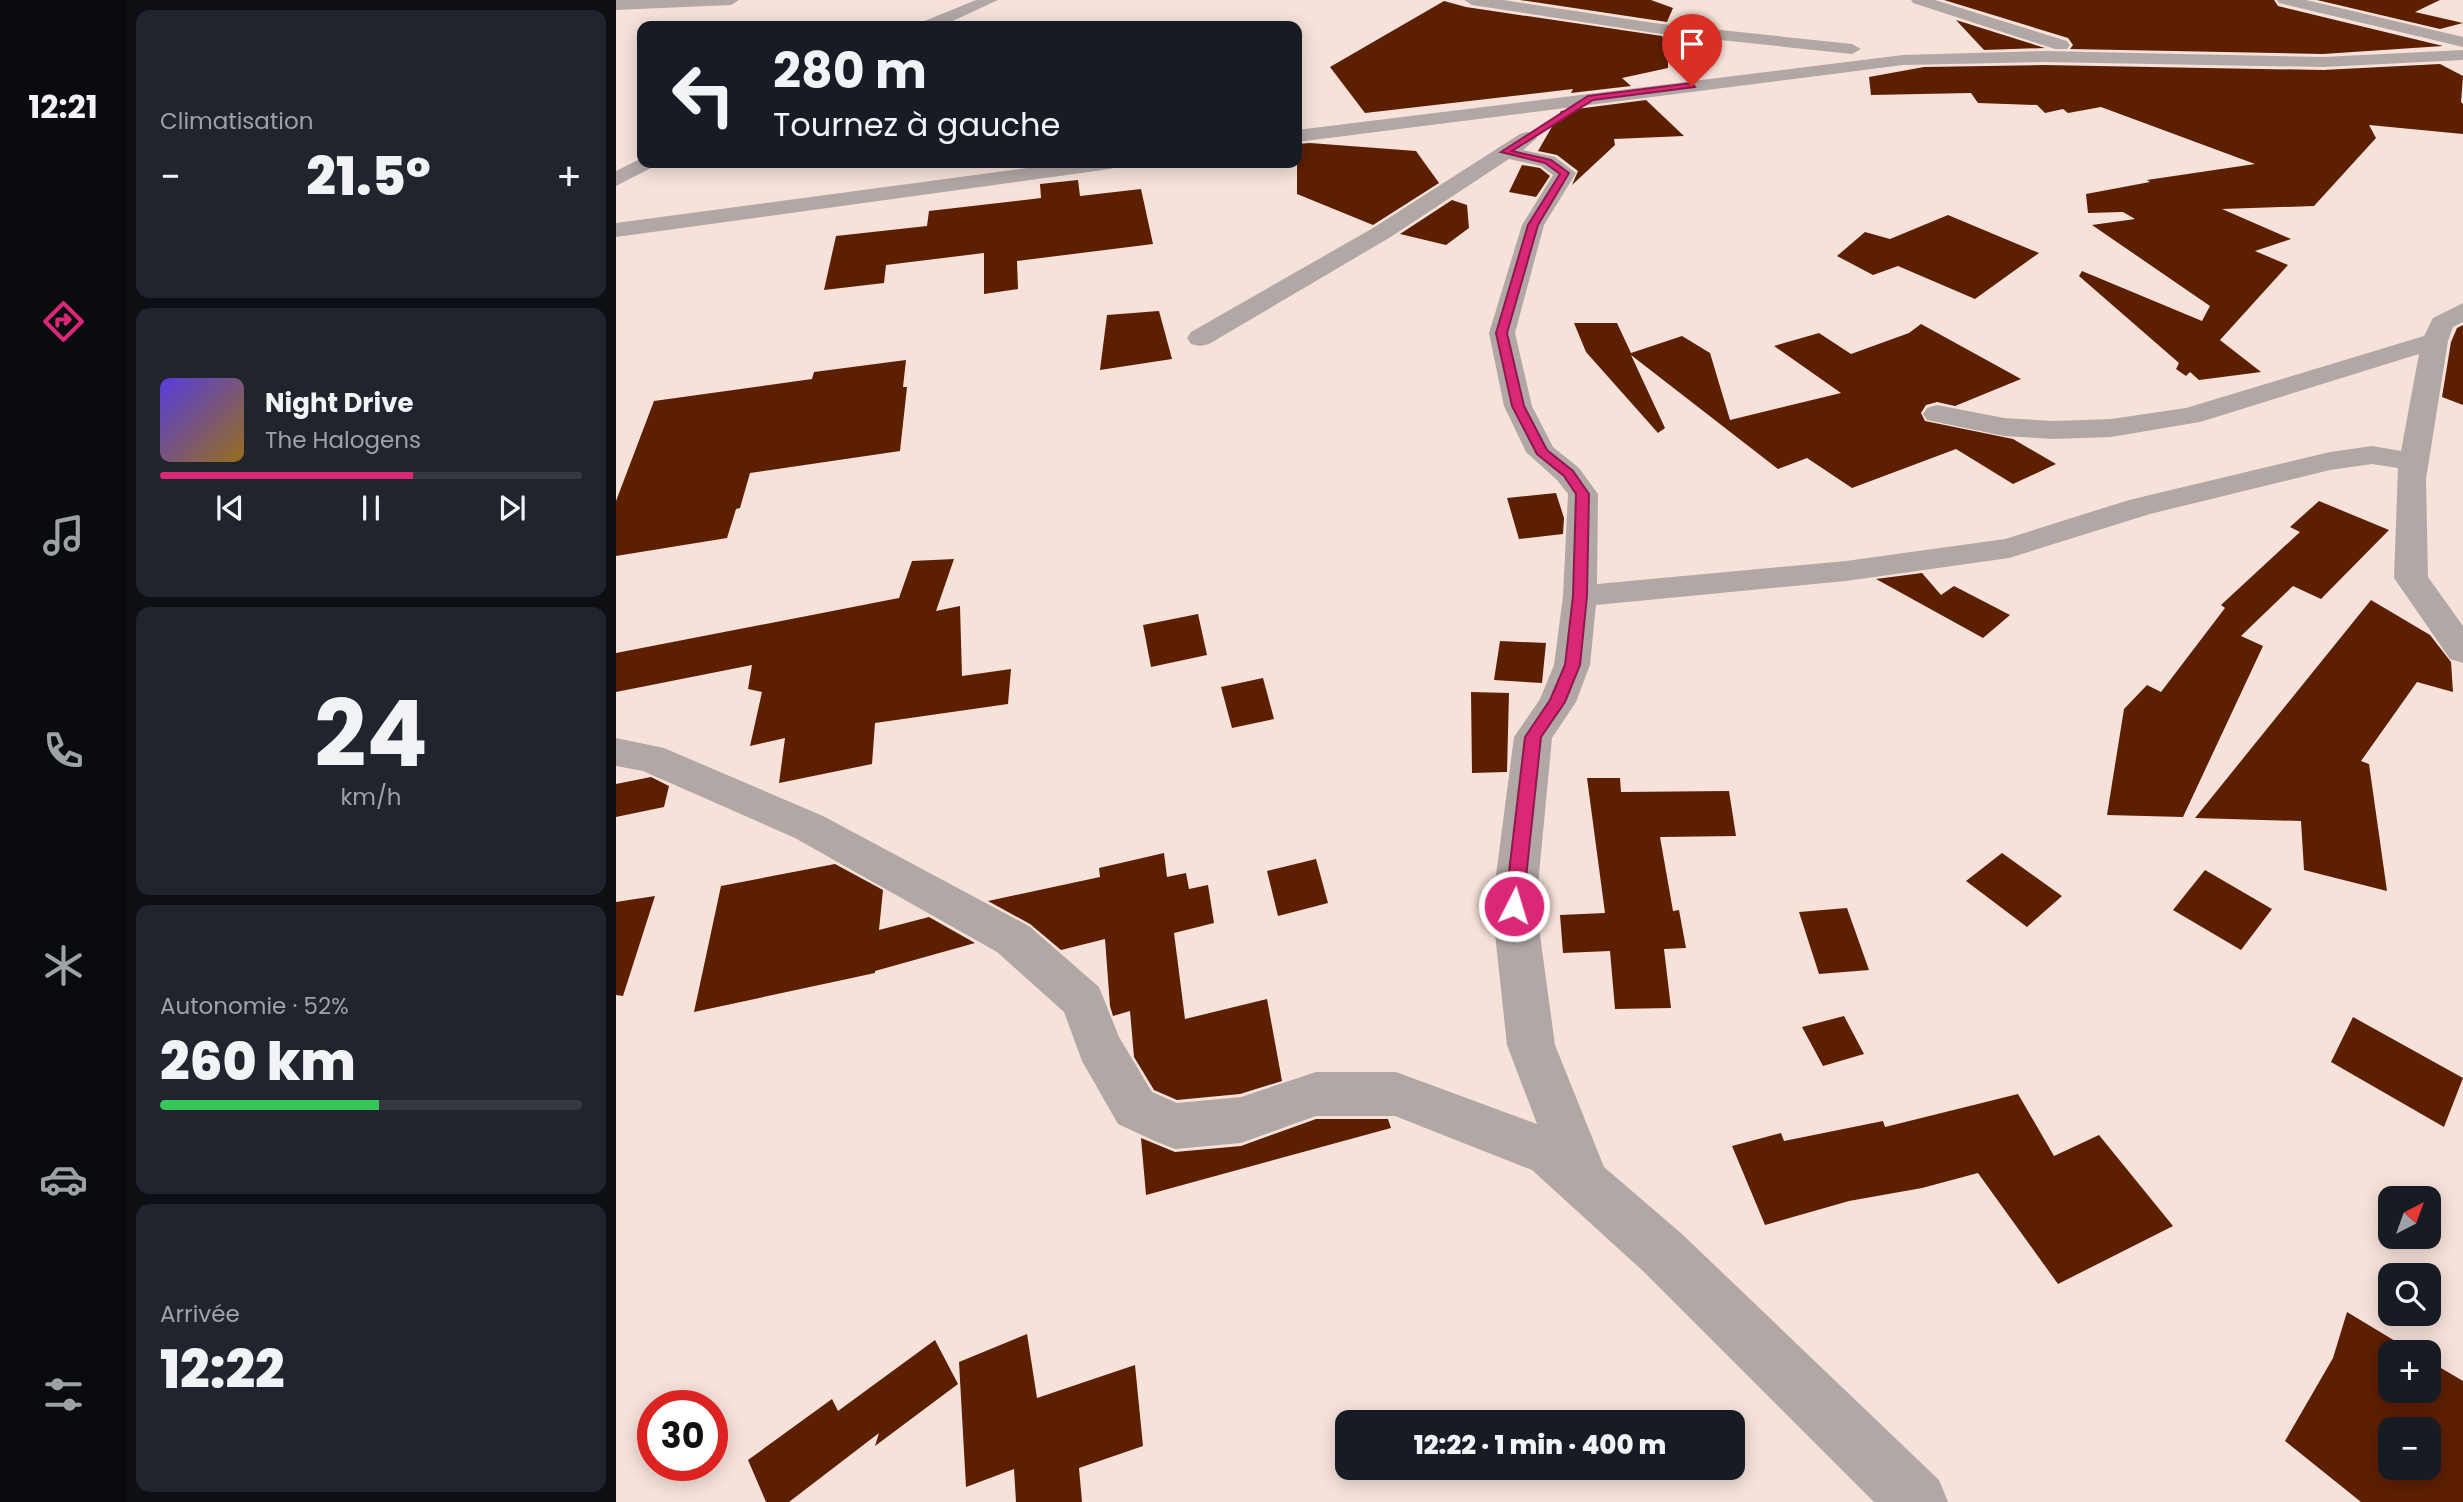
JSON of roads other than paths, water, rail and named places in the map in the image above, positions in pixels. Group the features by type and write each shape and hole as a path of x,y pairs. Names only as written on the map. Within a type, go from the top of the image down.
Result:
{"street":[{"path":"616,5 732,0"},
{"path":"940,21 990,0"},
{"path":"1472,0 1737,38 1962,56 2101,58 2463,55"},
{"path":"1919,0 2101,58"},
{"path":"2285,0 2302,13 2463,42"},
{"path":"1302,135 1847,65 1962,56"},
{"path":"1200,338 1381,233 1591,98"},
{"path":"1505,152 1548,162 1565,173 1533,225 1502,333 1518,406 1541,452 1568,474 1583,494 1580,596 1572,665 1557,702 1533,737 1514,906 1531,1045 1585,1184"},
{"path":"616,180 637,168"},
{"path":"616,230 1074,168"},
{"path":"2463,311 2442,323 2435,341 2428,366 2411,479 2412,578 2463,650"},
{"path":"1937,414 2004,427 2053,430 2111,428 2190,416 2435,341"},
{"path":"1580,596 1846,571 2009,548 2140,507 2330,461 2372,455 2415,463"},
{"path":"616,752 650,758 809,827 1013,939 1083,1001 1099,1046 1135,1108 1175,1126 1241,1121 1316,1094 1396,1094 1550,1153 1663,1253 1917,1502"}]}
